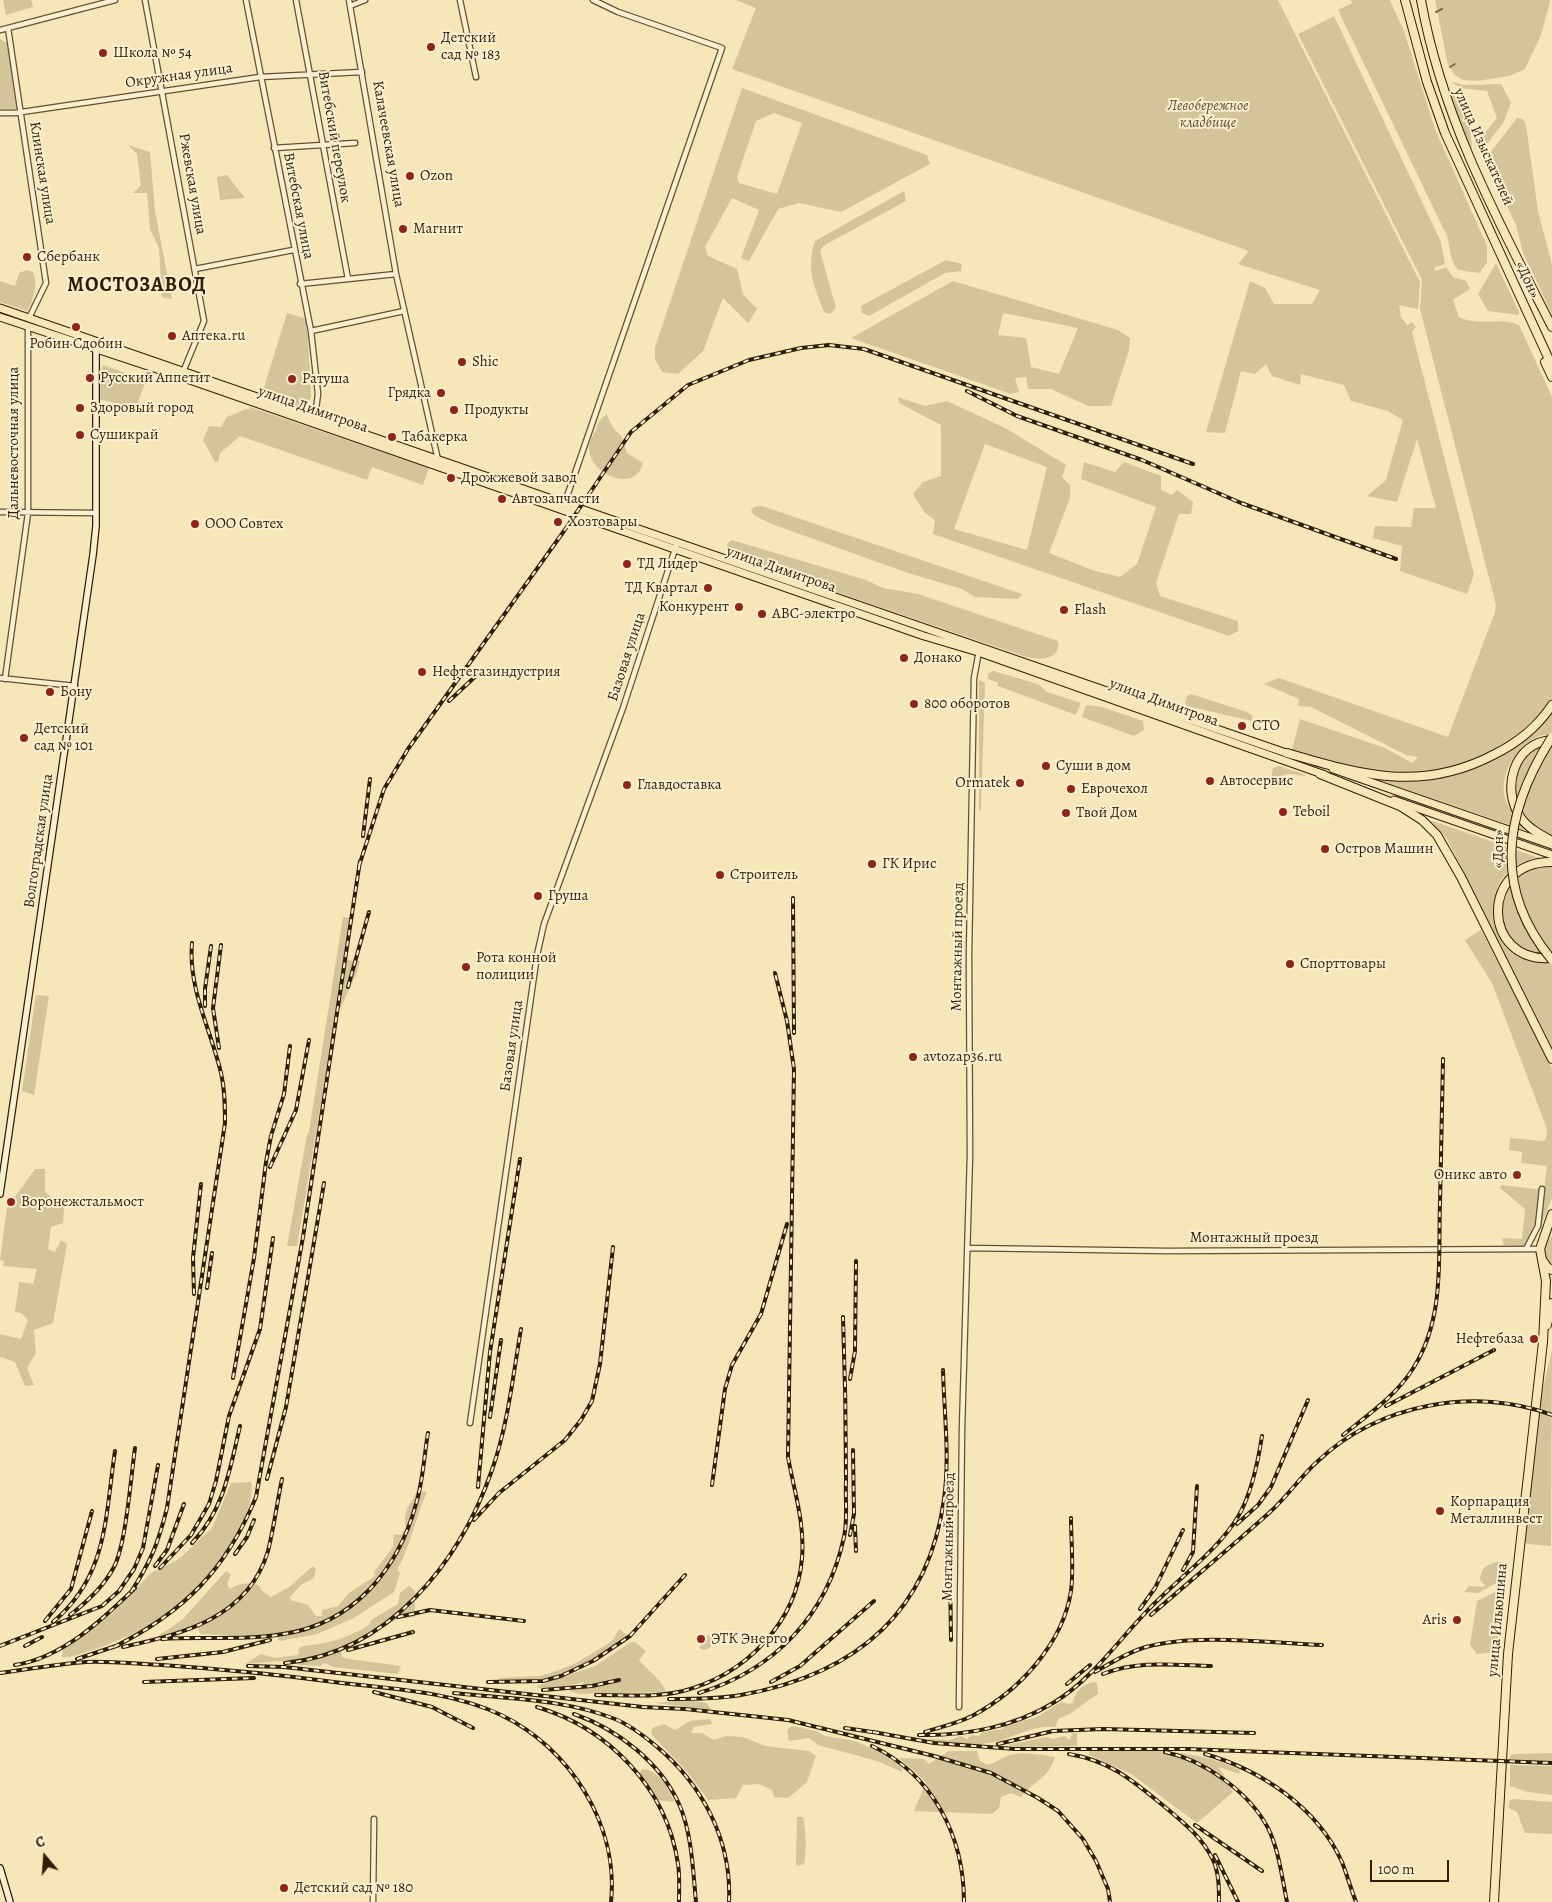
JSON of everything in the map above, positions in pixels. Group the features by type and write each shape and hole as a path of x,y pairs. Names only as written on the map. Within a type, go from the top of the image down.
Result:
{"highway":[{"name":"улица Изыскателей","path":"1404,0 1439,118 1503,261"},
{"name":"улица Изыскателей","path":"1420,0 1438,77 1454,122 1537,298"},
{"path":"1503,261 1522,292 1552,353"},
{"path":"1503,261 1513,292 1552,377"},
{"name":"«Дон»","path":"1503,261 1552,366"},
{"path":"1537,298 1552,327"},
{"path":"1537,298 1552,334"},
{"path":"1287,753 1338,768 1376,776 1402,778 1438,775 1477,763 1512,744 1533,728 1552,705"},
{"path":"1552,738 1537,743 1520,757 1514,770 1510,791 1514,806 1522,819 1552,841"},
{"name":"«Дон»","path":"1552,738 1530,775 1522,796 1514,819 1511,849 1513,880 1519,905 1530,929 1552,959"},
{"path":"1320,774 1400,806 1422,820 1437,836 1461,877 1552,1060"},
{"path":"1552,862 1533,864 1516,872 1502,890 1497,908 1500,928 1510,944 1529,956 1552,959"},
{"path":"1543,1342 1546,1282 1540,1250 1552,1214"},
{"path":"1540,1250 1552,1233"},
{"path":"1540,1250 1545,1265 1552,1270"},
{"path":"1543,1342 1552,1303"},
{"name":"улица Ильюшина","path":"1494,1902 1508,1654 1543,1342"}],"main road":[{"name":"улица Димитрова","path":"0,308 96,345 438,464 1552,845"},
{"name":"улица Димитрова","path":"0,317 28,327 96,345"},
{"name":"Волгоградская улица","path":"0,1194 92,562 96,513 96,345"},
{"name":"улица Димитрова","path":"182,374 315,416 438,464 564,504 676,546"},
{"name":"улица Димитрова","path":"979,650 1320,774 1552,855"},
{"path":"0,1868 10,1902"}],"street":[{"path":"0,30 115,0"},
{"name":"Ржевская улица","path":"145,0 204,321 182,374"},
{"name":"Витебская улица","path":"246,0 293,250 311,332 318,394 315,416"},
{"name":"Витебский переулок","path":"296,0 348,279"},
{"name":"Калачеевская улица","path":"349,0 396,274 438,464"},
{"path":"350,6 365,0"},
{"path":"460,0 476,77"},
{"path":"564,504 722,48 618,12 594,0"},
{"name":"Клинская улица","path":"8,28 46,283 29,318"},
{"name":"Окружная улица","path":"0,113 20,112 260,77 362,72"},
{"path":"274,148 355,143"},
{"path":"194,270 293,250"},
{"path":"300,284 396,274"},
{"path":"311,332 404,311"},
{"name":"Дальневосточная улица","path":"3,678 28,513 28,327"},
{"path":"0,512 96,513"},
{"name":"Базовая улица","path":"470,1423 536,955 544,924 623,708 676,546"},
{"name":"Монтажный проезд","path":"959,1707 962,1429 968,1248 974,688 979,650"},
{"path":"3,678 75,686"},
{"path":"1526,1249 1538,1226 1542,1189"},
{"name":"Монтажный проезд","path":"968,1248 1167,1251 1540,1250"},
{"path":"373,1902 374,1819"}],"green space":[{"path":"3,0 31,0 33,7 6,15"},
{"name":"Левобережное кладбище","path":"736,0 1278,0 1420,282 1418,309 1399,305 1401,317 1407,325 1412,322 1416,327 1412,332 1474,574 1467,594 1400,571 1402,546 1373,538 1375,526 1411,527 1414,508 1436,508 1417,439 1397,502 1367,496 1386,480 1403,420 1388,411 1351,401 1344,385 1301,374 1300,385 1272,376 1266,364 1255,374 1241,371 1225,433 1206,432 1250,281 1265,288 1274,304 1312,304 1320,290 1238,264 1249,251 732,69 756,8"},
{"path":"1351,0 1390,0 1404,31 1435,129 1487,246 1487,263 1479,273 1458,270 1453,262 1446,234 1338,10 1352,3"},
{"path":"1435,0 1550,0 1550,2 1541,35 1525,69 1509,76 1477,81 1463,80 1455,75 1448,65"},
{"path":"1334,16 1441,242 1445,264 1434,268 1436,271 1446,267 1453,277 1466,281 1470,289 1453,300 1459,317 1474,321 1512,322 1519,325 1552,397 1552,699 1524,729 1494,751 1464,764 1432,771 1400,772 1366,769 1292,750 1300,719 1385,748 1412,763 1418,757 1406,755 1311,707 1298,706 1299,699 1264,684 1279,678 1448,737 1496,605 1420,309 1422,280 1298,34"},
{"path":"0,39 12,46 21,109 0,109"},
{"path":"1452,82 1464,85 1501,84 1511,103 1503,123 1484,148 1478,146 1480,139 1497,118 1487,91 1460,88"},
{"path":"1447,87 1459,100 1466,115 1469,123 1472,149 1460,124"},
{"path":"742,88 927,155 930,164 841,212 799,203 778,209 749,261 741,258 759,210 732,198 705,247 708,256 737,269 743,294 757,309 748,323 723,298 703,351 678,374 662,372 655,359 655,347","holes":["774,113 802,123 777,194 739,183 737,177 756,121"]},
{"path":"1517,118 1523,119 1526,125 1538,211 1552,265 1552,314 1523,253 1516,225 1487,164 1490,153"},
{"path":"128,145 150,152 155,211 172,299 162,297 159,248 150,229 147,193 133,193 141,185 137,154"},
{"path":"227,175 245,198 220,200 217,177"},
{"path":"904,191 906,201 823,246 820,251 836,308 830,314 824,312 812,277 811,261 815,241"},
{"path":"946,260 962,264 961,271 945,273 869,316 862,313 861,306"},
{"path":"1496,263 1519,312 1518,315 1488,311 1478,294"},
{"path":"27,270 33,272 35,287 27,311 0,302 0,281 15,286 19,273"},
{"path":"953,281 1118,330 1130,338 1129,350 1111,406 1088,406 1051,389 1028,389 1026,377 1015,378 1019,392 1011,394 851,338","holes":["1003,313 1078,328 1059,374 1031,367 1026,338 998,335"]},
{"path":"287,313 307,319 311,397 308,405 301,409 261,397"},
{"path":"103,365 146,380 136,408 98,399 99,376"},
{"path":"898,397 925,406 947,401 1007,429 1066,465 1062,477 1070,485 1070,498 1049,553 1095,571 1120,577 1137,564 1156,507 1081,479 1084,462 1115,472 1124,462 1161,476 1161,490 1172,495 1177,490 1193,502 1191,514 1179,514 1156,583 1160,596 1238,621 1238,631 1229,636 933,534 935,520 925,513 913,494 923,482 941,476 941,425 899,403","holes":["985,444 1047,467 1027,550 954,529"]},
{"path":"250,407 429,468 423,485 372,467 367,480 240,436 220,453 218,462 215,462 203,440 209,426 221,427 227,417 246,409 249,410"},
{"path":"607,415 613,428 621,436 627,453 643,463 639,472 632,478 623,479 604,473 591,458 590,441 600,421"},
{"path":"762,506 1022,594 1018,599 975,597 962,589 908,573 769,523 754,515 751,510 754,507"},
{"path":"732,540 866,580 883,588 918,594 1058,641 1058,648 1056,653 1047,658 1023,656 731,556 727,553 727,544"},
{"path":"993,671 1038,684 1047,692 1081,703 1076,715 998,686 998,683 988,679 988,674"},
{"path":"979,680 985,683 981,810 979,811"},
{"path":"1191,694 1247,712 1252,716 1252,721 1187,706 1185,703 1187,696"},
{"path":"1086,705 1102,707 1143,721 1144,730 1134,736 1082,717"},
{"path":"1552,711 1552,734 1531,740 1523,747 1509,765 1505,776 1504,787 1507,803 1528,831 1379,780 1429,780 1449,777 1482,765 1511,747"},
{"path":"1543,743 1552,743 1552,836 1541,829 1524,812 1517,803 1514,792 1513,781 1524,757"},
{"path":"1279,766 1305,776 1289,774 1271,778 1273,768"},
{"path":"1430,820 1539,858 1517,865 1503,878 1496,893 1494,910 1497,927 1506,942 1518,954 1533,961 1552,962 1552,1047 1447,839"},
{"path":"1552,866 1552,954 1538,954 1529,952 1514,942 1505,930 1501,916 1503,901 1509,888 1520,877 1534,869"},
{"path":"343,917 350,918 345,960 360,961 356,975 335,1019 297,1246 287,1246 309,1132"},
{"path":"1481,930 1552,1068 1552,1198 1535,1241 1525,1247 1504,1245 1502,1238 1522,1239 1525,1209 1500,1188 1501,1185 1544,1190 1547,1166 1521,1163 1522,1152 1509,1150 1510,1138 1543,1141 1546,1139 1547,1129 1492,983 1465,940"},
{"path":"36,995 49,996 34,1095 22,1091"},
{"path":"35,1169 45,1169 45,1192 64,1208 63,1223 51,1227 48,1249 55,1252 61,1240 67,1244 53,1323 34,1330 36,1353 27,1368 34,1385 25,1386 15,1362 1,1357 0,1359 0,1334 21,1339 28,1320 21,1313 15,1312 19,1282 33,1284 37,1269 3,1266 4,1261 0,1260 7,1208"},
{"path":"1552,1236 1552,1265 1546,1259 1545,1252 1547,1243"},
{"path":"1552,1350 1551,1546 1528,1544 1523,1540 1541,1397"},
{"path":"251,1482 250,1502 240,1526 224,1553 194,1590 157,1620 136,1632 81,1654 62,1657 63,1648 113,1613 151,1573 179,1559 212,1528 231,1483"},
{"path":"417,1490 427,1492 406,1551 397,1570 400,1573 394,1592 352,1619 317,1634 280,1641 277,1634 238,1636 200,1634 197,1626 152,1640 182,1620 226,1571 231,1574 227,1584 230,1589 241,1584 252,1584 260,1586 261,1590 271,1597 289,1587 313,1566 316,1569 314,1578 301,1585 290,1597 291,1600 308,1605 316,1616 322,1616 322,1610 338,1606 349,1593 375,1576 374,1572 393,1547 394,1534 401,1535 406,1528 406,1511"},
{"path":"1505,1563 1508,1567 1505,1578 1478,1593 1464,1592 1469,1586 1484,1587 1485,1585 1480,1580 1481,1573 1489,1564"},
{"path":"409,1586 415,1591 415,1617 398,1619 353,1641 352,1647 341,1650 342,1657 349,1659 401,1666 398,1674 333,1667 325,1663 320,1666 300,1665 295,1660 245,1664 261,1654 275,1658 298,1655 299,1648 303,1646 321,1644 346,1637 370,1624 371,1620 398,1604 400,1593"},
{"path":"1501,1589 1505,1593 1500,1647 1497,1652 1477,1654 1470,1645 1477,1601"},
{"path":"619,1629 628,1636 611,1649 578,1668 545,1679 499,1681 498,1678 540,1676 574,1664 613,1640"},
{"path":"708,1635 713,1639 710,1648 704,1650 699,1648"},
{"path":"631,1642 635,1642 646,1651 639,1660 658,1679 666,1692 579,1694 569,1691 583,1687 584,1682 563,1687 538,1688 537,1686 595,1666"},
{"path":"1094,1682 1097,1683 1098,1694 1073,1712 1059,1718 1055,1727 1029,1730 981,1744 929,1741 929,1739 949,1740 961,1736 967,1739 971,1735 979,1736 983,1732 1003,1729 1004,1726 1037,1717 1061,1702 1073,1703 1075,1695 1080,1689"},
{"path":"685,1700 707,1703 711,1710 656,1703"},
{"path":"710,1719 712,1724 694,1727 691,1733 702,1733 714,1740 726,1736 743,1737 765,1746 809,1751 816,1756 807,1782 788,1798 774,1797 772,1790 759,1784 743,1785 736,1798 708,1800 689,1774 651,1734 652,1728 664,1724 675,1730 690,1721"},
{"path":"792,1726 816,1731 825,1736 855,1741 875,1750 901,1766 902,1772 877,1761 818,1745 809,1738 789,1741 787,1730"},
{"path":"1077,1733 1077,1746 1017,1747 1007,1745 1047,1737 1053,1739 1064,1736 1070,1740 1072,1734"},
{"path":"1090,1750 1185,1754 1204,1757 1240,1770 1239,1774 1219,1767 1233,1792 1197,1823 1131,1774 1089,1755"},
{"path":"949,1751 977,1751 980,1761 988,1765 1007,1756 1021,1753 1055,1757 1049,1770 1021,1797 1011,1793 1001,1797 999,1808 992,1814 914,1811 926,1782 899,1758 924,1759 929,1764"},
{"path":"1552,1753 1552,1761 1509,1759 1511,1755 1515,1754"},
{"path":"1510,1765 1552,1766 1552,1795 1528,1792 1510,1786"},
{"path":"643,1769 658,1776 669,1791 674,1802 657,1800 639,1773"},
{"path":"1513,1799 1552,1802 1552,1834 1525,1833 1517,1812 1509,1808 1509,1801"},
{"path":"797,1817 803,1817 806,1846 804,1864 797,1866 796,1862"}],"waterway":[{"path":"1436,12 1442,9"},
{"path":"1450,67 1455,64"}],"railway":[{"path":"359,866 384,789 408,749 564,531 631,432 688,385 749,360 801,348 829,345 864,349 1193,464"},
{"path":"967,391 1017,416 1142,460 1241,503 1396,559"},
{"path":"449,701 478,674"},
{"path":"363,836 370,779"},
{"path":"114,1647 162,1619 200,1586 231,1546 256,1497 303,1237 360,861"},
{"path":"793,898 794,1033"},
{"path":"348,987 369,912"},
{"path":"131,1592 153,1552 167,1508 225,1123 222,1079 193,977 192,943"},
{"path":"219,1048 213,1008 221,945"},
{"path":"205,1006 205,989 211,946"},
{"path":"596,1695 662,1695 683,1691 727,1673 747,1659 764,1643 790,1604 798,1582 802,1558 802,1532 788,1457 794,1069 787,1021 775,973"},
{"path":"270,1167 296,1110 309,1040"},
{"path":"233,1378 254,1258 266,1162 271,1136 284,1094 290,1046"},
{"path":"1343,1435 1382,1404 1407,1377 1424,1348 1431,1328 1438,1287 1439,1266 1443,1059"},
{"path":"478,1487 490,1352 520,1159"},
{"path":"267,1479 286,1407 324,1183"},
{"path":"194,1294 193,1258 201,1184"},
{"path":"712,1485 725,1389 732,1365 761,1314 787,1224"},
{"path":"160,1568 191,1535 209,1504 216,1481 229,1416 260,1329 273,1238"},
{"path":"474,1520 499,1493 565,1440 581,1420 592,1401 600,1364 613,1247"},
{"path":"207,1288 212,1253"},
{"path":"850,1379 855,1351 856,1261"},
{"path":"699,1693 726,1683 751,1670 793,1636 810,1615 825,1591 836,1565 844,1537 846,1517 843,1317"},
{"path":"285,1663 322,1656 357,1642 388,1622 416,1597 440,1569 461,1538 478,1504 498,1453 513,1382 521,1329"},
{"path":"490,1417 501,1340"},
{"path":"1386,1406 1494,1350"},
{"path":"669,1699 741,1695 781,1686 818,1672 850,1655 878,1633 902,1607 921,1576 935,1540 944,1499 947,1451 943,1370"},
{"path":"1237,1524 1258,1505 1271,1487 1308,1400"},
{"path":"1151,1615 1269,1513 1318,1461 1342,1441 1369,1426 1398,1414 1429,1406 1460,1402 1492,1402 1523,1406 1552,1415"},
{"path":"192,1543 212,1517 219,1503 229,1473 240,1426"},
{"path":"162,1639 253,1637 283,1634 308,1628 331,1619 351,1606 369,1590 384,1572 408,1528 420,1486 428,1433"},
{"path":"919,1735 971,1732 1006,1724 1053,1703 1082,1681 1145,1613 1212,1550 1231,1527 1244,1506 1251,1487 1262,1436"},
{"path":"70,1615 89,1599 114,1567 125,1527 135,1448"},
{"path":"850,1535 854,1514 853,1450"},
{"path":"53,1622 71,1604 84,1585 94,1565 101,1544 115,1451"},
{"path":"0,1646 102,1606 119,1591 134,1569 143,1548 158,1465"},
{"path":"123,1647 190,1629 211,1619 229,1607 245,1592 258,1574 268,1551 282,1479"},
{"path":"1183,1570 1193,1552 1197,1486"},
{"path":"949,1500 951,1640"},
{"path":"155,1566 167,1550 184,1504"},
{"path":"45,1621 71,1589 92,1511"},
{"path":"925,1732 972,1716 989,1706 1021,1680 1048,1648 1059,1630 1071,1591 1071,1518"},
{"path":"235,1554 247,1537 254,1520"},
{"path":"855,1526 856,1551"},
{"path":"1140,1609 1155,1588 1183,1530"},
{"path":"488,1682 543,1681 561,1676 593,1661 630,1636 685,1575"},
{"path":"15,1665 49,1655 65,1646 95,1625 135,1588"},
{"path":"771,1682 800,1666 874,1601"},
{"path":"398,1617 430,1610 524,1621"},
{"path":"348,1650 413,1632"},
{"path":"25,1646 42,1637"},
{"path":"157,1659 223,1652 270,1640"},
{"path":"1095,1672 1120,1658 1146,1647 1187,1640 1233,1640 1322,1645"},
{"path":"77,1659 119,1645"},
{"path":"0,1673 54,1665 114,1662 274,1675 403,1690 444,1696 483,1707 526,1729 548,1747 568,1768 585,1792 598,1818 607,1845 611,1873 611,1902"},
{"path":"1067,1684 1090,1665"},
{"path":"1103,1674 1143,1665 1211,1666"},
{"path":"248,1666 284,1667 643,1707 685,1709 788,1720 934,1756 991,1773 1058,1811 1083,1839 1096,1861 1108,1889 1110,1902"},
{"path":"144,1682 254,1678"},
{"path":"543,1690 592,1686 619,1680"},
{"path":"374,1692 432,1707 473,1728"},
{"path":"454,1693 576,1707 615,1719 642,1735 673,1761 701,1796 720,1836 729,1879 729,1902"},
{"path":"537,1707 563,1717 587,1730 610,1746 630,1765 647,1786 661,1810 672,1836 679,1869 679,1902"},
{"path":"574,1714 606,1728 636,1749 661,1774 671,1789 679,1804 687,1827 696,1902"},
{"path":"845,1728 879,1733"},
{"path":"998,1744 1053,1731 1103,1729 1254,1733"},
{"path":"873,1732 934,1743 1015,1749 1187,1749 1552,1763"},
{"path":"872,1746 893,1758 912,1773 941,1810 951,1831 958,1854 963,1878 964,1902"},
{"path":"1165,1752 1180,1756 1210,1770 1237,1790 1260,1815 1275,1845 1287,1902"},
{"path":"1069,1754 1084,1757 1121,1773 1192,1831 1204,1844 1215,1865 1219,1902"},
{"path":"1205,1754 1247,1770 1285,1793 1302,1808 1318,1824 1331,1842 1342,1862 1356,1902"},
{"path":"1195,1825 1262,1871"},
{"path":"1215,1855 1238,1902"}],"place":[{"name":"Детский сад № 183","path":"431,47"},
{"name":"Школа № 54","path":"103,53"},
{"name":"Ozon","path":"410,176"},
{"name":"Магнит","path":"403,229"},
{"name":"Сбербанк","path":"27,257"},
{"name":"Робин Сдобин","path":"76,327"},
{"name":"Аптека.ru","path":"172,336"},
{"name":"Shic","path":"462,362"},
{"name":"Русский Аппетит","path":"90,378"},
{"name":"Ратуша","path":"292,379"},
{"name":"Грядка","path":"441,393"},
{"name":"Здоровый город","path":"80,408"},
{"name":"Продукты","path":"454,410"},
{"name":"Сушикрай","path":"80,435"},
{"name":"Табакерка","path":"392,437"},
{"name":"Дрожжевой завод","path":"451,478"},
{"name":"Автозапчасти","path":"502,499"},
{"name":"Хозтовары","path":"558,522"},
{"name":"ООО Совтех","path":"195,524"},
{"name":"ТД Лидер","path":"627,564"},
{"name":"ТД Квартал","path":"708,588"},
{"name":"Конкурент","path":"739,607"},
{"name":"Flash","path":"1064,610"},
{"name":"АВС-электро","path":"762,614"},
{"name":"Донако","path":"904,658"},
{"name":"Нефтегазиндустрия","path":"422,672"},
{"name":"Бону","path":"50,692"},
{"name":"800 оборотов","path":"914,704"},
{"name":"СТО","path":"1242,726"},
{"name":"Детский сад № 101","path":"24,738"},
{"name":"Суши в дом","path":"1046,766"},
{"name":"Автосервис","path":"1210,781"},
{"name":"Ormatek","path":"1020,783"},
{"name":"Главдоставка","path":"627,785"},
{"name":"Еврочехол","path":"1071,789"},
{"name":"Teboil","path":"1283,812"},
{"name":"Твой Дом","path":"1066,813"},
{"name":"Остров Машин","path":"1325,849"},
{"name":"ГК Ирис","path":"872,864"},
{"name":"Строитель","path":"720,875"},
{"name":"Груша","path":"538,896"},
{"name":"Спорттовары","path":"1290,964"},
{"name":"Рота конной полиции","path":"466,967"},
{"name":"avtozap36.ru","path":"913,1057"},
{"name":"Оникс авто","path":"1517,1175"},
{"name":"Воронежстальмост","path":"11,1202"},
{"name":"Нефтебаза","path":"1534,1339"},
{"name":"Kорпарация Металлинвест","path":"1440,1511"},
{"name":"Aris","path":"1457,1620"},
{"name":"ЭТК Энерго","path":"701,1639"},
{"name":"Детский сад № 180","path":"284,1888"}],"district":[{"name":"МОСТОЗАВОД","path":"137,286"}]}
